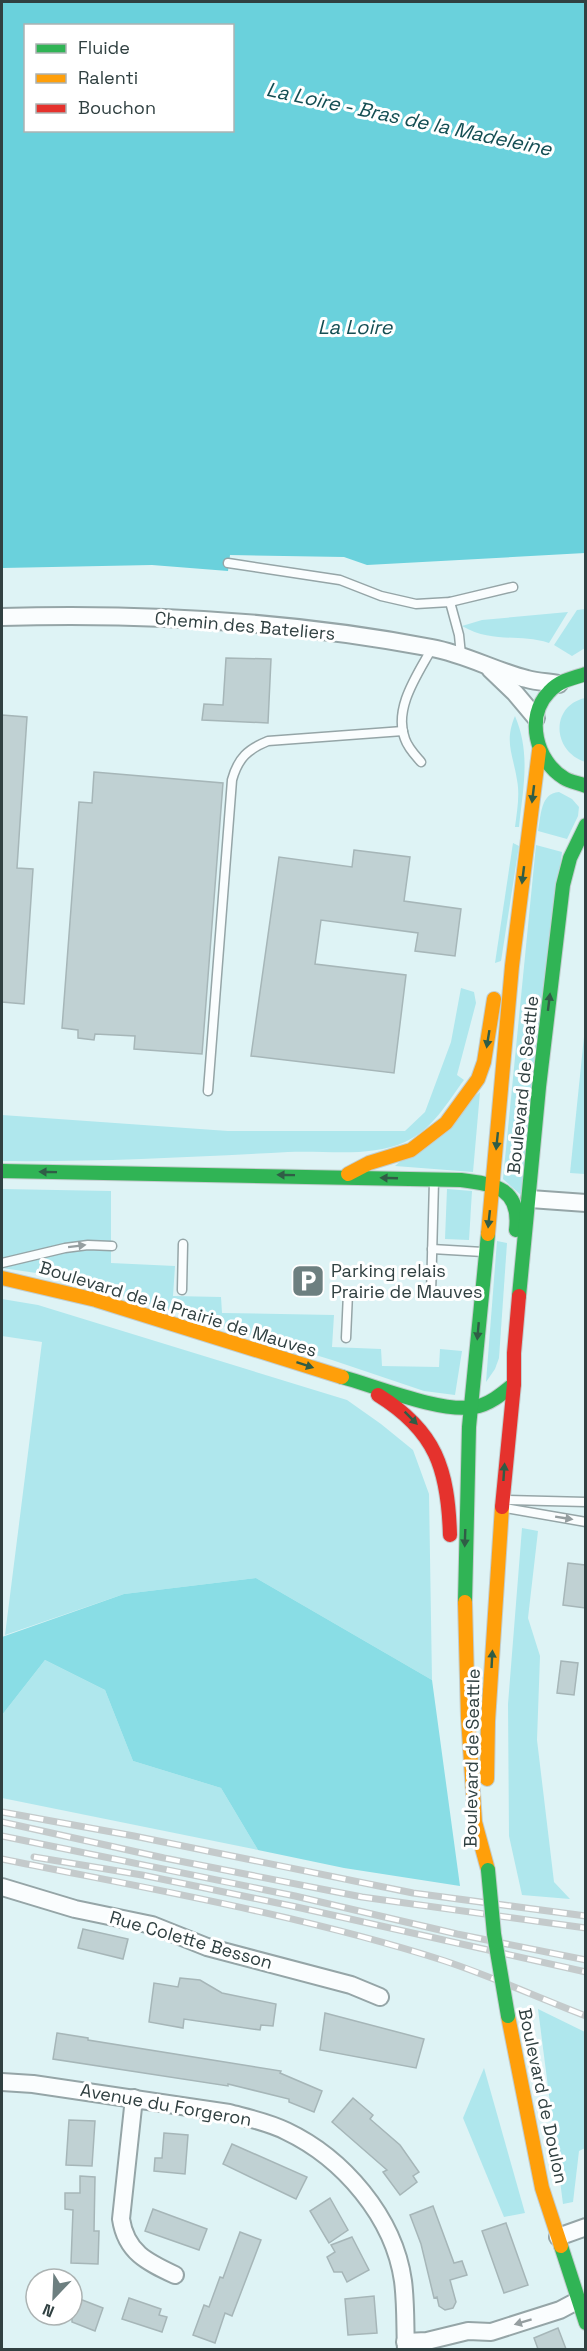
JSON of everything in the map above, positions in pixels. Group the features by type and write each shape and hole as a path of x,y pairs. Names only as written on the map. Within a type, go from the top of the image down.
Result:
{"main road":[{"path":"536,718 544,699 559,684 585,674"},
{"name":"Boulevard de Seattle","path":"488,1870 475,1822 468,1719 464,1570 471,1408 512,966 539,751 536,740 536,718"},
{"path":"539,751 550,768 557,774 575,784 585,786"},
{"name":"Boulevard de Seattle","path":"488,1870 488,1721 502,1504 514,1384 514,1353 539,1088 563,885 570,858 585,825"},
{"path":"344,1176 369,1163 411,1150 446,1123 478,1079 484,1062 496,985 512,966"},
{"path":"2,1171 344,1176 434,1179 492,1186"},
{"name":"Boulevard de Seattle","path":"492,1186 504,1190 514,1200 518,1217 509,1319 514,1353"},
{"name":"Boulevard de la Prairie de Mauves","path":"2,1278 28,1282 90,1298 416,1398 471,1408"},
{"name":"Boulevard de la Prairie de Mauves","path":"343,1377 400,1408 430,1440 439,1458 447,1490 451,1546"},
{"path":"471,1408 489,1402 514,1384"},
{"path":"468,1479 484,1499 502,1504"},
{"path":"452,1667 468,1719"},
{"name":"Boulevard de Doulon","path":"488,1870 494,1934 542,2188 585,2323"}],"street":[{"name":"Chemin des Bateliers","path":"2,618 70,615 252,624 432,648 461,655 527,679 559,684"},
{"name":"Chemin des Bateliers","path":"485,664 504,681 536,718"},
{"path":"530,1199 585,1203"},
{"name":"Rue Colette Besson","path":"2,1887 75,1908 152,1926 207,1947 351,1985 380,1997"},
{"name":"Avenue du Forgeron","path":"2,2082 33,2084 229,2113 259,2120 286,2131 315,2148 339,2168 376,2209 394,2249 403,2279 406,2346"},
{"path":"134,2098 121,2219 123,2233 130,2247 141,2256 175,2275"},
{"path":"558,2237 585,2227"},
{"path":"406,2346 468,2331 491,2332 560,2310 577,2301"}],"lane":[{"path":"228,563 340,580 381,596 416,604 450,602 513,586"},
{"path":"450,602 459,635 461,655"},
{"path":"421,762 406,741 403,731 404,707 410,690 432,648"},
{"path":"208,1091 232,780 238,762 251,748 268,741 403,731"},
{"path":"431,1294 434,1179"},
{"path":"182,1290 183,1244"},
{"path":"2,1263 65,1248 88,1245 112,1246"},
{"path":"432,1250 485,1252"},
{"path":"346,1338 348,1293"},
{"path":"502,1504 585,1502"},
{"path":"502,1504 585,1522"}],"shaded area":[{"path":"585,609 585,648 572,656 554,645 577,610"},
{"path":"568,612 549,643 484,635 462,626 482,620"},
{"path":"586,698 585,762 566,748 561,739 560,729 561,719 566,710 574,703"},
{"path":"515,716 520,730 524,757 524,784 519,827 515,827 518,791 510,748 510,733"},
{"path":"559,792 572,799 579,807 578,816 567,839 538,831 545,801 553,793"},
{"path":"513,843 519,846 501,961 495,963"},
{"path":"536,845 562,852 523,1197 503,1179"},
{"path":"461,988 474,992 476,1003 457,1075 464,1080 431,1123 415,1137 405,1142 362,1152 288,1152 109,1160 2,1161 2,1115 228,1131 405,1131 425,1112 451,1042"},
{"path":"585,1027 585,1174 570,1173"},
{"path":"480,1092 473,1172 395,1166"},
{"path":"2,1189 111,1191 111,1263 175,1266 173,1296 221,1297 222,1313 334,1315 332,1347 381,1349 382,1366 439,1367 440,1349 462,1351 455,1395 424,1391 332,1360 57,1276 2,1268"},
{"path":"447,1189 472,1191 469,1240 445,1239"},
{"path":"497,1241 507,1243 499,1358 486,1382"},
{"path":"2,1299 38,1305 347,1400 413,1450 429,1494 432,1680 256,1578 124,1594 5,1635 42,1342 2,1336"},
{"path":"522,1528 538,1531 528,1618 540,1656 537,1740 554,1882 570,1899 522,1895 509,1836 508,1704"},
{"path":"256,1578 432,1680 460,1886 344,1868 258,1850 221,1788 133,1761 105,1690 45,1660 2,1715 2,1637 124,1594"},
{"path":"45,1660 105,1690 133,1761 221,1788 258,1850 2,1798 2,1715"},
{"path":"538,2009 585,2032 585,2148 579,2151 573,2202 563,2204"},
{"path":"484,2068 525,2213 504,2217 463,2118"}],"water":[{"name":"La Loire","path":"2,2 585,2 585,553 367,565 344,557 230,555 228,571 152,565 2,568"}],"building":[{"path":"226,658 271,659 268,723 202,720 204,704 223,705"},
{"path":"2,715 27,717 17,868 33,869 24,1004 2,1002"},
{"path":"94,772 223,783 202,1054 134,1049 135,1036 95,1034 94,1040 78,1038 78,1030 62,1028 79,802 92,803"},
{"path":"354,850 410,857 404,901 461,909 455,956 415,951 418,933 321,920 315,964 406,975 394,1073 251,1056 279,857 352,867"},
{"path":"568,1563 585,1565 585,1608 563,1605"},
{"path":"561,1661 578,1663 574,1695 557,1693"},
{"path":"83,1929 128,1939 123,1959 78,1948"},
{"path":"180,1978 200,1980 222,1993 276,2004 273,2026 261,2025 260,2030 184,2019 183,2028 149,2022 154,1983 178,1987"},
{"path":"325,2013 424,2039 416,2068 320,2050"},
{"path":"57,2033 281,2071 280,2073 322,2091 314,2112 289,2102 289,2099 228,2084 228,2086 53,2059"},
{"path":"353,2098 373,2115 370,2119 400,2145 419,2172 413,2176 417,2182 400,2195 383,2172 387,2170 332,2122"},
{"path":"69,2120 95,2121 92,2166 66,2165"},
{"path":"164,2133 188,2135 185,2174 154,2171 155,2158 162,2158"},
{"path":"232,2144 307,2177 296,2199 223,2164"},
{"path":"80,2176 95,2177 94,2231 99,2231 98,2264 71,2263 73,2210 65,2209 65,2193 80,2193"},
{"path":"330,2198 348,2230 329,2243 310,2211"},
{"path":"433,2206 454,2263 462,2261 467,2275 450,2280 456,2302 453,2308 445,2310 439,2306 437,2297 434,2298 421,2244 410,2215"},
{"path":"153,2209 207,2229 199,2250 145,2231"},
{"path":"506,2223 528,2285 504,2293 482,2231"},
{"path":"240,2232 261,2240 232,2316 225,2313 215,2343 193,2335 204,2305 209,2307 220,2277 223,2278"},
{"path":"352,2237 369,2270 347,2282 342,2272 334,2272 327,2257 335,2252 331,2245"},
{"path":"374,2296 377,2333 348,2335 345,2299"},
{"path":"129,2298 161,2309 159,2315 167,2317 162,2332 122,2319"},
{"path":"84,2301 103,2308 95,2331 84,2327"},
{"path":"558,2328 566,2349 538,2349 534,2338"}],"railway":[{"path":"2,1812 134,1836 413,1893 586,1916"},
{"path":"2,1822 164,1858 362,1897 586,1928"},
{"path":"2,1836 295,1896 457,1934 586,1960"},
{"path":"34,1857 142,1875 292,1906 586,1972"},
{"path":"2,1859 225,1904 336,1930 445,1961 586,2016"}],"traffic: fast":[{"path":"586,674 561,683 549,692 537,714 536,726 537,738 546,761 566,779 586,786"},
{"path":"519,1296 539,1087 563,885 570,858 586,825"},
{"path":"2,1171 461,1180 495,1187 510,1197 517,1216 516,1230"},
{"path":"465,1602 469,1427 488,1234"},
{"path":"342,1377 426,1403 460,1408 485,1404 514,1384"},
{"path":"488,1870 494,1934 508,2016"},
{"path":"561,2246 586,2323"}],"traffic: slow":[{"path":"488,1234 512,966 539,751"},
{"path":"348,1174 369,1163 411,1150 446,1123 478,1079 484,1062 494,999"},
{"path":"2,1278 96,1300 342,1377"},
{"path":"487,1779 488,1721 502,1507"},
{"path":"465,1602 468,1718 475,1822 488,1870"},
{"path":"508,2016 542,2188 561,2246"}],"traffic: jam":[{"path":"502,1507 514,1384 519,1296"},
{"path":"378,1395 413,1423 426,1438 435,1454 446,1490 450,1535"}],"place":[{"name":"Parking relais Prairie de Mauves","path":"308,1281"}],"water label":[{"name":"La Loire - Bras de la Madeleine","path":"409,119"}]}
